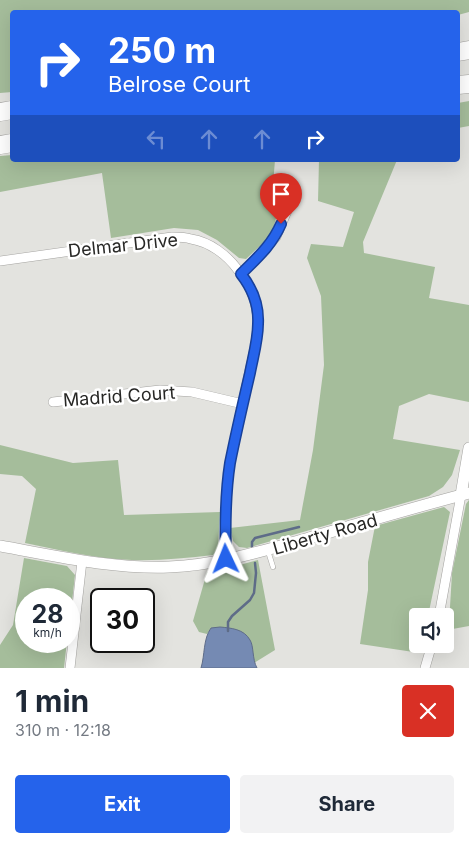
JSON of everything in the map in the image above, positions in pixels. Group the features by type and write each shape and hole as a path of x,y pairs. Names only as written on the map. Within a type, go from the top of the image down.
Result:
{"street":[{"path":"241,274 276,237 287,212"},
{"name":"Delmar Drive","path":"0,261 172,237 192,239 212,247 231,260 248,282 257,307 258,323 256,344 227,486 226,559"},
{"name":"Madrid Court","path":"53,402 160,390 192,392 243,404"},
{"path":"440,608 465,494 469,448"},
{"name":"Liberty Road","path":"0,546 82,561 123,566 155,567 201,564 268,550 465,494"},
{"path":"70,668 82,561"},
{"path":"425,668 429,653"}],"lane":[{"path":"268,550 273,567"}],"green space":[{"path":"0,0 469,0 469,12 460,14 460,10 10,10 10,92 0,93"},
{"path":"469,101 469,126 460,128 460,103"},
{"path":"10,155 10,162 275,162 272,197 281,200 272,233 246,259 239,258 217,240 198,230 174,228 111,238 102,173 0,192 0,156"},
{"path":"319,162 396,162 363,242 364,253 435,267 429,298 469,305 469,402 429,394 399,406 393,439 460,450 452,475 443,487 429,496 247,548 239,547 233,541 230,528 300,520 313,450 324,365 321,296 307,258 311,244 343,247 354,212 318,201"},
{"path":"0,445 73,463 118,460 124,515 220,512 218,549 213,555 162,560 132,560 92,556 25,543 36,489 22,476 0,474"},
{"path":"469,500 469,626 454,629 454,608 450,608 452,573 466,504"},
{"path":"444,507 450,512 430,608 409,608 409,651 360,644 368,590 368,562 375,526"},
{"path":"24,558 67,566 75,575 74,588 19,588"},
{"path":"258,560 275,650 254,663 250,640 211,628 207,634 199,632 193,621 207,572"},
{"path":"15,613 15,653 66,653 64,668 0,668 0,645 13,625"}],"water":[{"path":"220,627 237,630 247,636 251,643 257,668 201,668 208,632 211,628"}],"waterway":[{"path":"252,547 252,542 255,538 299,527"},
{"path":"228,631 228,622 232,616 250,600 254,593 255,563"}],"route":[{"path":"226,559 227,486 256,344 258,323 257,307 252,292 248,282 241,274 276,237 281,224"}]}
